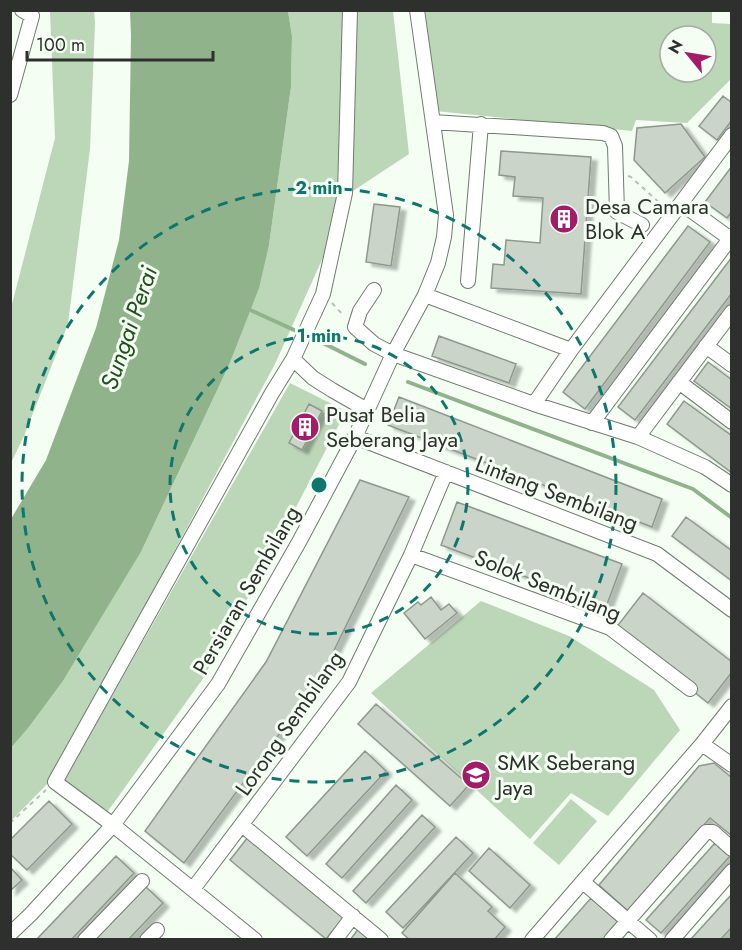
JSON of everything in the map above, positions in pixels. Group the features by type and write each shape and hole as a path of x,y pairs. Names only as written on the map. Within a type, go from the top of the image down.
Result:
{"street":[{"path":"10,95 12,80 32,16 22,10"},
{"path":"255,939 113,825 55,782 254,424 293,359 323,294 345,193 350,10"},
{"name":"Persiaran Sembilang","path":"10,933 31,914 113,825 218,684 355,438 393,354 425,295 438,263 446,215 417,10"},
{"path":"432,122 603,133 611,136 615,146 617,212 642,225"},
{"path":"468,281 481,124"},
{"path":"534,404 571,350 732,135"},
{"path":"592,423 731,238 677,208"},
{"path":"374,290 360,311 355,327 374,344 393,354 534,404 638,437 705,467 732,485"},
{"path":"425,295 571,350"},
{"path":"638,437 732,312"},
{"path":"706,346 732,365"},
{"path":"293,359 323,384 367,410"},
{"path":"680,382 732,422"},
{"name":"Lintang Sembilang","path":"355,438 657,554 732,610"},
{"name":"Lorong Sembilang","path":"193,890 349,682 411,555 446,472"},
{"name":"Solok Sembilang","path":"411,555 610,628 690,689"},
{"path":"532,939 702,744 732,705"},
{"path":"702,744 732,765"},
{"path":"242,825 381,939"},
{"path":"611,939 706,832 713,832 732,849"},
{"path":"672,939 732,871"},
{"path":"85,939 142,881"},
{"path":"583,882 650,939"},
{"path":"334,939 353,916"}],"path":[{"path":"616,176 631,177 660,205 677,208"},
{"path":"323,294 355,327"},
{"path":"10,823 55,782"}],"shaded area":[{"path":"50,11 94,11 90,149 68,324 11,463 11,308 55,138"},
{"path":"288,11 393,11 409,154 353,191 275,364 52,779 11,821 11,748 63,681 141,552 229,365 269,245 291,87 292,36"},
{"path":"425,11 712,11 712,23 731,24 731,79 687,123 636,120 632,131 435,111"},
{"path":"290,383 346,411 266,565 202,680 108,811 63,782"},
{"path":"481,601 569,636 654,690 680,730 608,816 571,793 530,839 371,693"},
{"path":"571,799 597,821 559,865 533,843"}],"water":[{"name":"Sungai Perai","path":"130,11 288,11 292,36 291,87 269,245 259,288 229,365 141,552 63,681 11,748 11,519 46,460 96,328 119,240 129,161"}],"building":[{"path":"723,96 732,103 732,120 717,140 699,126"},
{"path":"681,124 705,157 665,193 634,160 637,128"},
{"name":"Desa Camara Blok A","path":"501,151 591,157 581,294 491,288 493,264 504,265 506,240 540,243 543,198 513,196 515,177 499,175"},
{"path":"732,166 732,211 727,218 705,202"},
{"path":"374,204 400,207 391,266 366,262"},
{"path":"688,226 710,242 585,409 563,392"},
{"path":"732,257 732,293 635,420 618,407"},
{"path":"439,336 516,364 509,383 432,356"},
{"path":"708,362 732,380 732,409 694,381"},
{"path":"399,397 662,499 652,527 388,425"},
{"path":"684,401 732,436 732,473 667,424"},
{"name":"Pusat Belia Seberang Jaya","path":"309,404 322,411 302,450 289,443"},
{"path":"360,480 409,497 320,679 184,863 145,831 266,662"},
{"path":"457,502 622,564 606,607 441,545"},
{"path":"686,517 732,551 732,581 672,536"},
{"path":"643,593 732,662 732,672 708,703 615,629"},
{"path":"431,597 441,610 449,604 457,613 425,639 404,613 418,602 421,605"},
{"path":"376,704 469,785 450,806 358,724"},
{"path":"365,751 386,771 307,856 286,837"},
{"path":"714,763 732,778 732,836 710,818 628,911 599,885 699,766"},
{"path":"396,785 412,800 342,878 326,864"},
{"path":"49,801 72,824 27,870 10,854 10,840"},
{"path":"422,815 435,827 366,903 353,891"},
{"path":"248,837 345,916 326,939 230,860"},
{"path":"456,837 473,853 403,928 386,912"},
{"path":"715,843 730,856 661,933 646,920"},
{"path":"489,848 530,885 510,908 469,871"},
{"path":"116,856 134,873 71,940 39,940 38,938"},
{"path":"10,867 22,880 10,891"},
{"path":"455,873 492,907 488,911 505,927 494,940 410,940 402,933"},
{"path":"145,886 163,903 128,940 93,940"},
{"path":"732,894 732,927 720,940 690,940"},
{"path":"591,898 618,922 603,940 554,940"},
{"path":"359,928 373,940 350,940"}],"waterway":[{"path":"246,308 365,364"},
{"path":"408,382 693,489 732,518"}],"place":[{"name":"Desa Camara Blok A","path":"564,219"},
{"name":"Pusat Belia Seberang Jaya","path":"305,427"},
{"name":"SMK Seberang Jaya","path":"476,775"}]}
